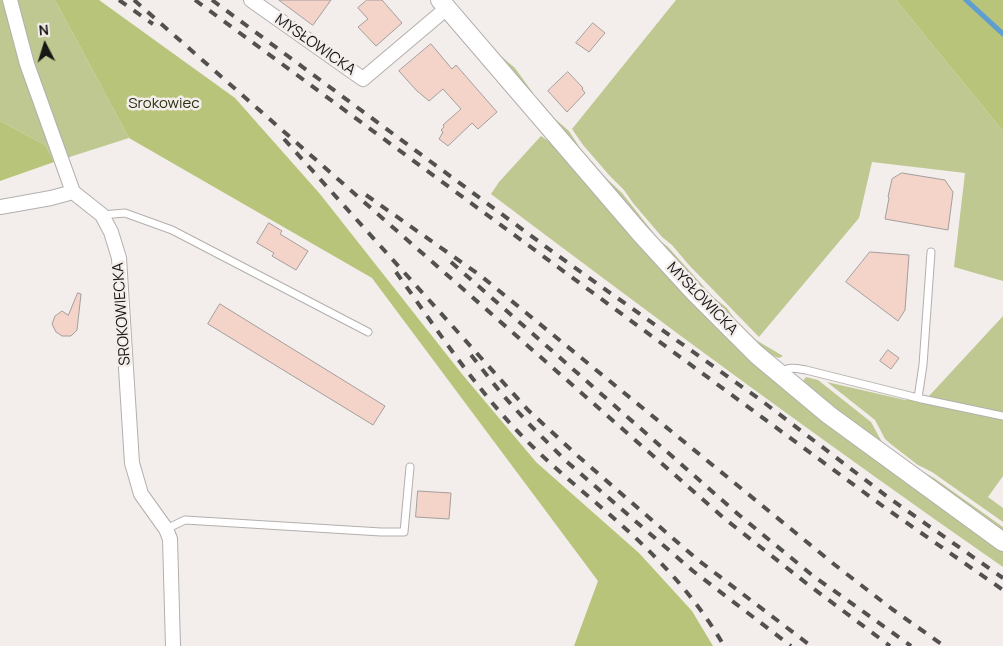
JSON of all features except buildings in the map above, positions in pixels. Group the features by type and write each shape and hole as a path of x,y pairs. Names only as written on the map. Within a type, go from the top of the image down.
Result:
{"street":[{"path":"0,207 73,192 27,64 10,0"},
{"name":"MYSŁOWICKA","path":"251,0 362,79 444,4 669,265 719,317 779,374 872,447 1003,542"},
{"name":"SROKOWIECKA","path":"73,192 102,215 111,232 119,258 132,463 141,494 166,529 170,539 173,646"}],"lane":[{"path":"102,215 125,213 172,230 368,332"},
{"path":"918,398 923,365 931,252"},
{"path":"779,374 786,368 806,370 918,398 1003,416"},
{"path":"166,529 185,520 404,532 410,467"}],"green space":[{"path":"0,0 55,0 129,138 54,162 45,145 0,121"},
{"name":"Srokowiec","path":"55,0 99,0 235,98 320,194 462,374 536,462 639,553 692,611 713,646 574,646 598,581 372,278 129,138"},
{"path":"451,0 502,57 515,68 533,93 531,93"},
{"path":"676,0 896,0 1003,131 1003,281 954,267 965,173 872,162 859,218 759,337 672,245 662,237 624,190 583,145 572,129"},
{"path":"896,0 1003,0 1003,131"},
{"path":"540,101 554,118 569,131 580,148 605,177 622,193 659,240 668,247 713,297 727,308 735,320 756,340 783,356 779,358 764,350 700,286 607,183 539,103"},
{"path":"0,121 45,145 54,162 0,181"},
{"path":"541,136 553,144 751,361 843,436 1003,552 1003,567 745,383 491,194 499,182"},
{"path":"1003,316 1003,476 988,497 1003,508 1003,522 932,472 918,465 892,445 885,439 875,420 827,382 905,400 929,396"},
{"path":"806,377 818,380 871,422 882,442 911,465 934,478 1003,527 1003,532 856,425 805,385 803,381"}],"waterway":[{"path":"966,0 1003,34"}],"railway":[{"path":"119,0 153,24"},
{"path":"134,0 725,519 890,646"},
{"path":"195,0 884,507 1003,590"},
{"path":"212,0 557,255 762,401 889,498 1003,578"},
{"path":"284,139 528,410 698,560 811,646"},
{"path":"366,195 481,276 835,565 944,646"},
{"path":"451,262 739,515 812,575 911,646"},
{"path":"396,272 456,357 505,418 568,479 655,557 698,606 724,646"},
{"path":"471,355 501,393 566,461 693,571 791,646"}]}
